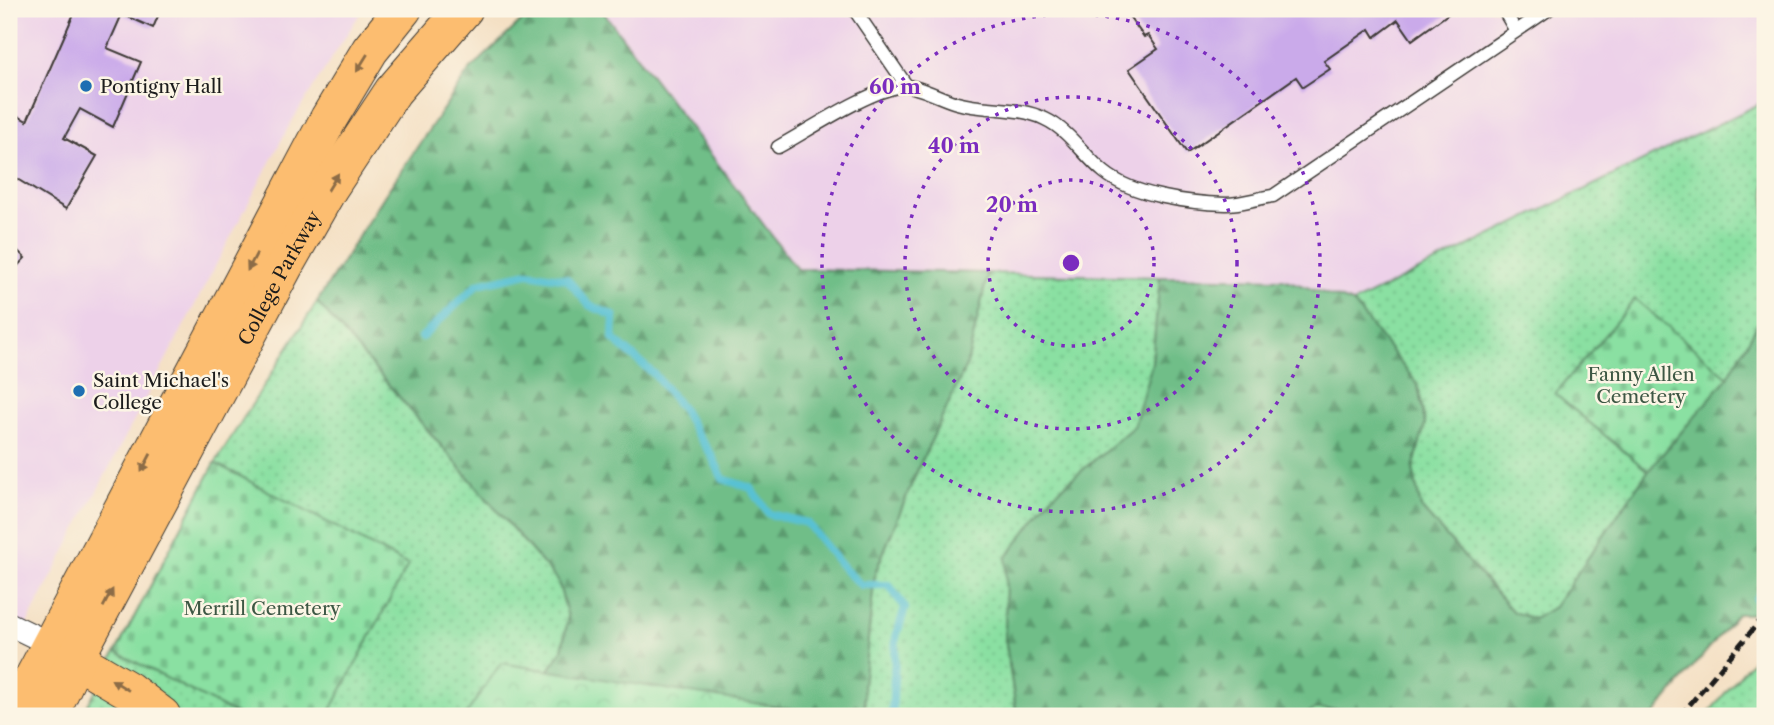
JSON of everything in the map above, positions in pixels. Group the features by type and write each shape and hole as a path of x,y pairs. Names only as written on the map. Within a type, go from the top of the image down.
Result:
{"main road":[{"name":"College Parkway","path":"49,716 63,651 329,118 370,50 403,9"},
{"name":"College Parkway","path":"13,716 63,651 329,188 393,91 464,9"},
{"path":"63,651 128,690 162,716"}],"street":[{"path":"9,624 63,651"}],"lane":[{"path":"854,9 906,85"},
{"path":"1503,9 1516,31"},
{"path":"778,147 883,90 906,85 966,106 1026,111 1048,120 1067,134 1106,174 1129,188 1154,195 1228,204 1273,195 1549,9"}],"shaded area":[{"name":"Saint Michael's College","path":"9,9 363,9 290,124 9,658"},
{"path":"601,9 1765,9 1765,101 1353,303 1283,279 797,269"}],"green space":[{"path":"534,9 601,9 797,269 988,273 967,364 917,471 875,573 863,686 866,716 518,716 562,651 568,617 558,581 317,302 384,196 469,71"},
{"path":"1765,101 1765,250 1760,320 1728,377 1635,300 1555,394 1648,471 1554,607 1534,619 1513,612 1421,508 1413,469 1425,424 1418,385 1353,303"},
{"path":"1765,250 1765,614 1737,614 1653,716 1381,716 1375,709 1315,709 1303,716 1017,716 1005,638 1006,558 1051,497 1134,426 1152,363 1160,277 1283,279 1353,303 1418,385 1425,424 1413,469 1421,508 1513,612 1534,619 1554,607 1648,471 1728,377 1760,320"},
{"path":"988,273 1160,277 1152,363 1134,426 1051,497 1005,638 1017,716 866,716 863,686 875,573 917,471 967,364"},
{"name":"Fanny Allen Cemetery","path":"1635,299 1728,377 1648,471 1555,394"},
{"path":"317,302 558,581 568,617 562,651 518,716 82,716 215,463"},
{"name":"Merrill Cemetery","path":"215,463 408,565 328,716 239,716 116,652"},
{"path":"1765,645 1765,716 1706,716"},
{"path":"501,663 837,716 465,716"},
{"path":"1315,709 1375,709 1381,716 1303,716"}],"building":[{"name":"Pontigny Hall","path":"76,9 161,9 153,28 122,14 107,48 141,62 113,127 80,109 64,138 97,156 66,209 9,174 9,111 27,121"},
{"path":"1124,9 1445,9 1448,14 1412,40 1398,20 1375,37 1370,29 1324,61 1330,69 1303,87 1296,77 1187,153 1129,69 1158,49 1148,35 1144,37"},
{"path":"9,242 25,258 9,275"}],"waterway":[{"path":"422,337 478,284 528,273 567,279 589,305 614,316 613,339 654,374 683,410 711,454 723,479 751,488 769,514 807,523 845,570 861,585 889,585 905,608 896,637 892,716"},
{"path":"1756,599 1765,588"}],"railway":[{"path":"1680,716 1765,615"}],"place":[{"name":"Pontigny Hall","path":"86,86"},
{"name":"Saint Michael's College","path":"79,391"}]}
